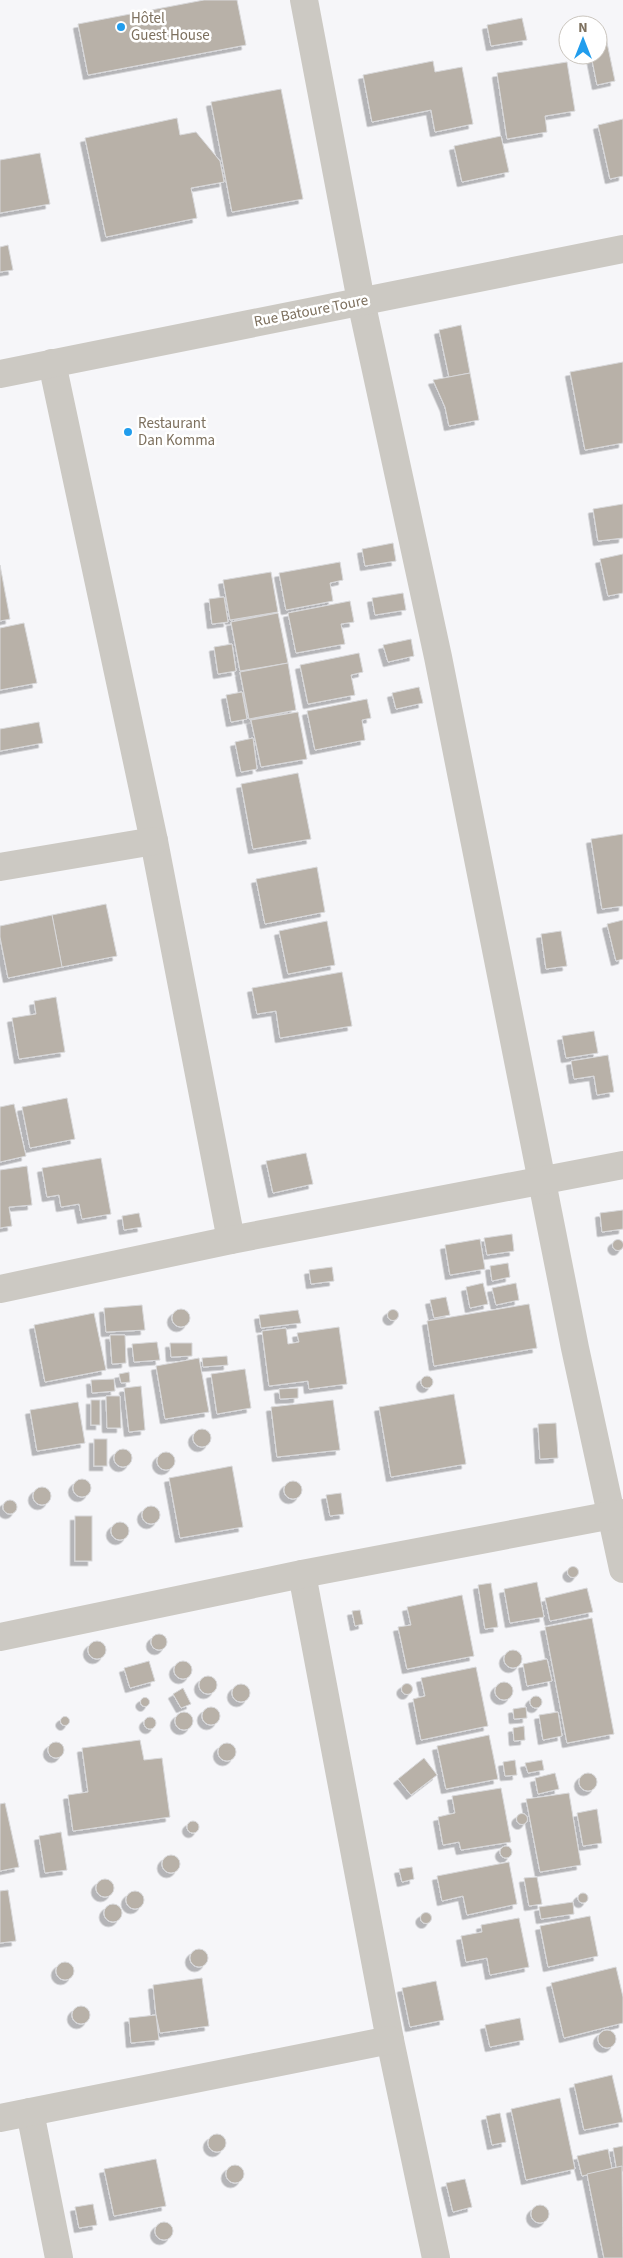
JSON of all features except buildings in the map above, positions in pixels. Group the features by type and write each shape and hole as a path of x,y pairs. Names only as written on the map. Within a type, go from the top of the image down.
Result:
{"street":[{"path":"304,0 361,301 442,676 575,1348 618,1514 623,1570"},
{"name":"Rue Batoure Toure","path":"0,374 623,249"},
{"path":"52,364 154,841 231,1240"},
{"path":"0,867 154,841"},
{"path":"0,1288 231,1240 623,1165"},
{"path":"0,1637 302,1574 618,1514"},
{"path":"302,1574 390,2040 436,2258"},
{"path":"0,2118 390,2040"},
{"path":"30,2112 59,2258"}],"place":[{"name":"Hôtel Guest House","path":"121,27"},
{"name":"Restaurant Dan Komma","path":"128,432"}]}
